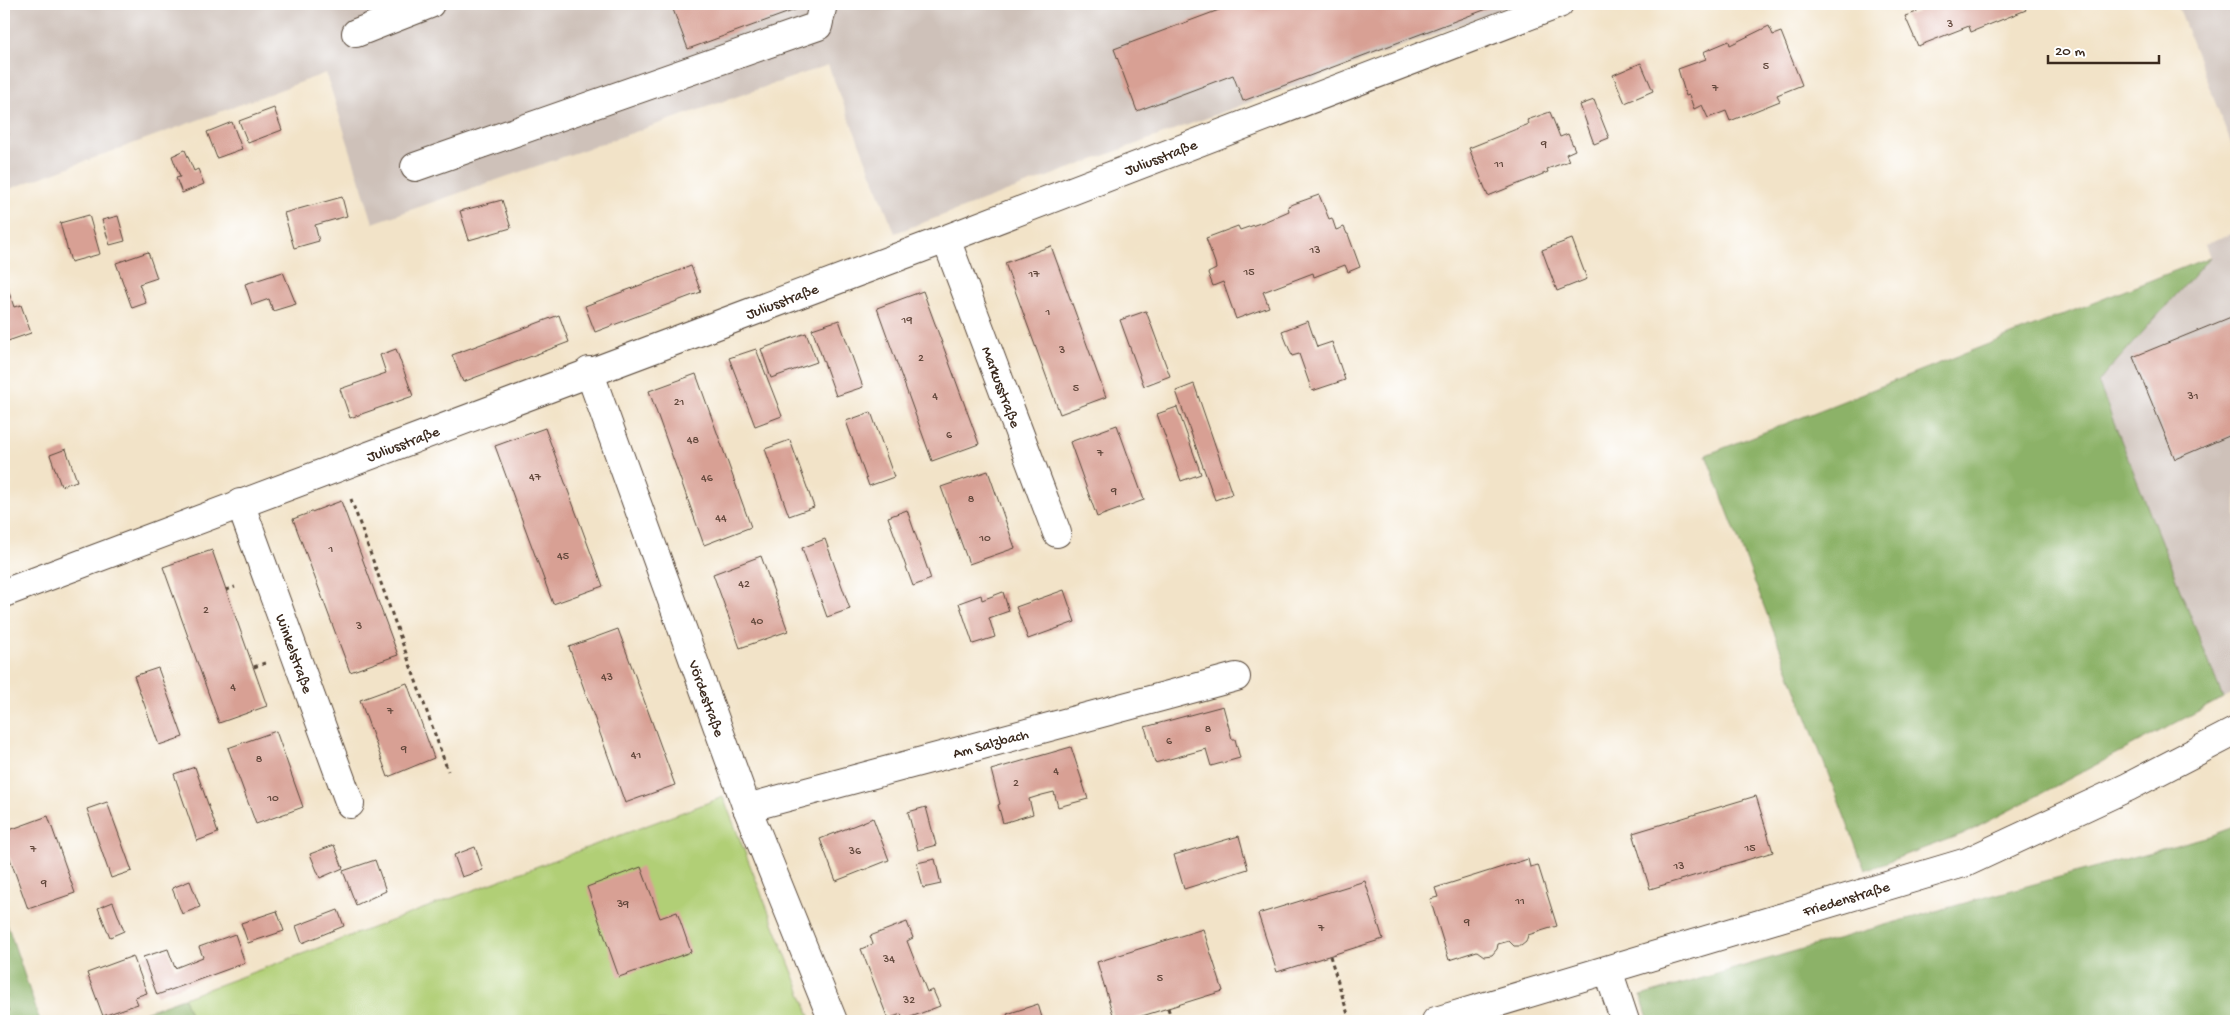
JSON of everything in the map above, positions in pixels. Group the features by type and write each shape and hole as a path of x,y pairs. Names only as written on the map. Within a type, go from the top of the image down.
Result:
{"street":[{"path":"356,33 430,4"},
{"path":"415,167 818,26 823,4"},
{"name":"Juliusstraße","path":"4,593 339,465 946,239 1559,4"},
{"name":"Markusstraße","path":"946,239 1057,533"},
{"name":"Vördestraße","path":"590,372 747,808 833,1021"},
{"name":"Winkelstraße","path":"240,503 350,804"},
{"name":"Am Salzbach","path":"747,808 1236,677"},
{"name":"Friedenstraße","path":"1436,1021 1968,862 2128,787 2236,731"},
{"path":"1608,970 1625,1021"}],"path":[{"path":"339,465 448,771"},
{"path":"1330,956 1350,1021"},
{"path":"4,977 8,1021"},
{"path":"1168,1008 1172,1021"}],"shaded area":[{"path":"4,4 1516,4 895,233 828,65 373,223 326,73 4,191"},
{"path":"2177,4 2236,4 2236,156"},
{"path":"2236,232 2236,692 2223,698 2098,382 2210,257 2205,244"}],"green space":[{"path":"2210,257 2098,382 2223,698 1968,832 1865,870 1706,455"},
{"path":"723,797 812,1021 192,1021 184,998"},
{"path":"2236,826 2236,1021 1649,1021 1641,996 1885,925 2209,836"},
{"path":"4,915 40,1021 4,1021"},
{"path":"183,998 192,1021 120,1021"}],"building":[{"path":"671,4 806,4 806,6 688,49"},
{"path":"1235,4 1500,4 1243,101 1233,75 1137,111 1114,49"},
{"path":"1913,4 2023,4 2026,10 1971,32 1969,26 1918,46 1905,16 1917,12"},
{"path":"1769,26 1773,35 1781,32 1802,85 1777,95 1780,101 1730,121 1726,111 1708,118 1702,105 1694,109 1689,95 1686,96 1678,69 1706,59 1703,52 1729,41 1730,45"},
{"path":"1641,63 1653,91 1625,103 1613,75"},
{"path":"1594,100 1609,138 1594,144 1580,105"},
{"path":"274,108 282,130 248,143 239,121"},
{"path":"1550,112 1560,137 1568,134 1575,150 1566,154 1569,161 1547,169 1548,172 1488,196 1469,148 1529,124 1527,120"},
{"path":"232,122 242,149 217,158 207,132"},
{"path":"4,123 9,135 4,137"},
{"path":"185,150 194,171 198,169 204,184 182,193 176,178 180,177 172,156"},
{"path":"1319,195 1329,219 1332,218 1336,230 1344,227 1348,234 1360,267 1348,272 1345,265 1314,277 1313,273 1263,292 1269,307 1236,319 1223,282 1213,286 1208,273 1216,269 1206,238 1238,226 1240,230 1266,221 1289,211 1288,206"},
{"path":"342,197 347,216 315,225 319,241 294,248 284,213"},
{"path":"502,200 511,228 469,240 460,211"},
{"path":"89,215 100,254 71,262 60,223"},
{"path":"118,216 125,241 110,245 102,220"},
{"path":"1572,239 1587,279 1557,291 1542,250"},
{"path":"1051,246 1106,397 1060,414 1005,263"},
{"path":"148,252 157,278 139,284 146,303 132,308 116,263"},
{"path":"691,266 701,292 595,332 585,306"},
{"path":"283,272 296,304 273,311 269,299 252,305 245,284"},
{"path":"4,278 14,307 21,305 31,333 5,342"},
{"path":"923,291 979,444 932,461 877,308"},
{"path":"1146,311 1170,376 1144,386 1120,320"},
{"path":"559,315 569,342 463,382 452,355"},
{"path":"2236,315 2236,433 2175,459 2133,357"},
{"path":"839,320 863,387 836,396 812,329"},
{"path":"1308,321 1317,347 1332,342 1345,380 1312,391 1299,354 1292,356 1282,331"},
{"path":"806,333 817,362 771,378 761,349"},
{"path":"396,349 413,396 350,418 340,389 386,373 380,355"},
{"path":"756,349 782,416 755,426 729,358"},
{"path":"696,374 751,527 704,545 649,391"},
{"path":"1194,384 1232,494 1215,500 1176,391"},
{"path":"1177,407 1201,474 1181,481 1157,414"},
{"path":"871,412 894,477 869,486 846,421"},
{"path":"1117,425 1144,500 1097,517 1070,442"},
{"path":"545,428 603,586 553,604 495,446"},
{"path":"790,440 814,507 789,516 765,449"},
{"path":"66,449 77,481 61,486 50,455"},
{"path":"988,471 1015,548 969,564 941,487"},
{"path":"341,501 398,655 350,672 293,519"},
{"path":"907,510 931,579 913,586 888,517"},
{"path":"825,539 850,609 827,617 802,548"},
{"path":"212,550 267,706 219,723 163,567"},
{"path":"761,556 788,631 740,648 713,574"},
{"path":"1064,590 1075,622 1028,639 1016,607"},
{"path":"1003,592 1009,611 989,618 995,637 973,644 959,603 981,595 982,600"},
{"path":"618,629 675,785 625,803 569,647"},
{"path":"158,668 183,737 159,745 134,676"},
{"path":"407,683 434,758 388,777 360,700"},
{"path":"1223,706 1232,739 1235,739 1240,758 1211,766 1206,749 1155,763 1145,727"},
{"path":"276,731 303,807 256,824 228,748"},
{"path":"1071,747 1088,799 1058,807 1054,792 1042,795 1029,799 1033,814 1003,823 991,770"},
{"path":"195,767 218,833 197,841 174,774"},
{"path":"1756,796 1773,852 1650,889 1633,833"},
{"path":"107,802 132,871 111,878 87,809"},
{"path":"926,807 936,845 918,850 908,812"},
{"path":"48,816 75,893 28,909 4,842 4,832"},
{"path":"873,818 889,860 836,881 820,839"},
{"path":"1239,836 1248,869 1184,889 1174,855"},
{"path":"334,845 343,868 320,878 310,854"},
{"path":"475,847 483,870 462,877 454,855"},
{"path":"935,859 941,884 923,888 917,863"},
{"path":"1528,859 1530,867 1538,865 1557,926 1528,935 1526,942 1521,946 1514,946 1509,941 1498,944 1497,949 1492,955 1484,956 1477,951 1449,960 1430,899 1438,897 1435,888"},
{"path":"375,860 386,891 356,905 343,871"},
{"path":"641,867 660,918 677,912 691,952 619,977 587,887"},
{"path":"190,881 200,907 182,914 172,888"},
{"path":"1365,881 1383,939 1277,972 1258,914"},
{"path":"113,902 124,931 110,937 98,908"},
{"path":"338,910 344,926 302,943 296,926"},
{"path":"277,911 284,931 248,943 241,923"},
{"path":"907,922 913,938 907,941 927,992 933,990 940,1006 903,1020 901,1014 888,1019 861,949 873,944 870,936"},
{"path":"1203,929 1223,991 1126,1021 1115,1021 1097,962"},
{"path":"235,934 245,963 157,995 143,957 168,949 175,968 203,957 199,947"},
{"path":"133,956 147,993 135,997 138,1004 103,1016 87,973"},
{"path":"1038,1004 1043,1021 1010,1021 1007,1014"}]}
